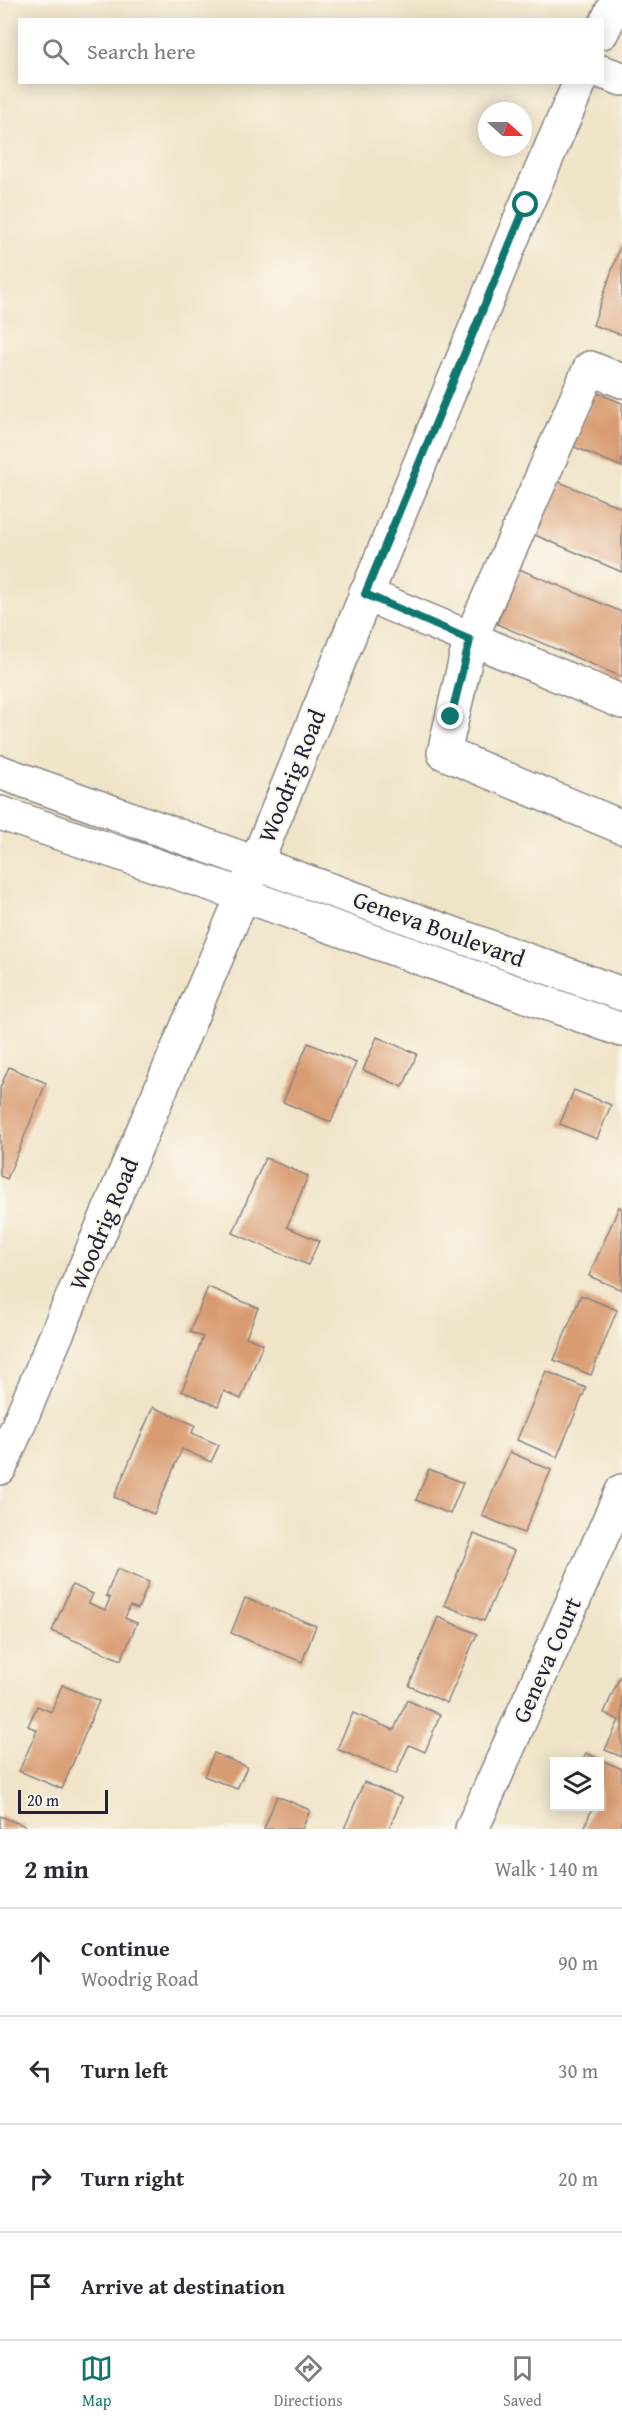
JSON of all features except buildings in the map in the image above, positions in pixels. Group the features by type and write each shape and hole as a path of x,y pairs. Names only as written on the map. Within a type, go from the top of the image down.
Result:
{"street":[{"path":"604,30 617,0"},
{"path":"604,72 622,79"},
{"name":"Woodrig Road","path":"0,1468 257,863 365,594 526,205 579,84"},
{"path":"622,381 590,368 470,640 444,753 622,827"},
{"path":"365,594 622,702"},
{"name":"Geneva Boulevard","path":"0,772 622,994"},
{"path":"0,813 622,1030"},
{"name":"Geneva Court","path":"472,1829 622,1491"}],"route":[{"path":"451,717 470,640 365,594 526,205"}]}
